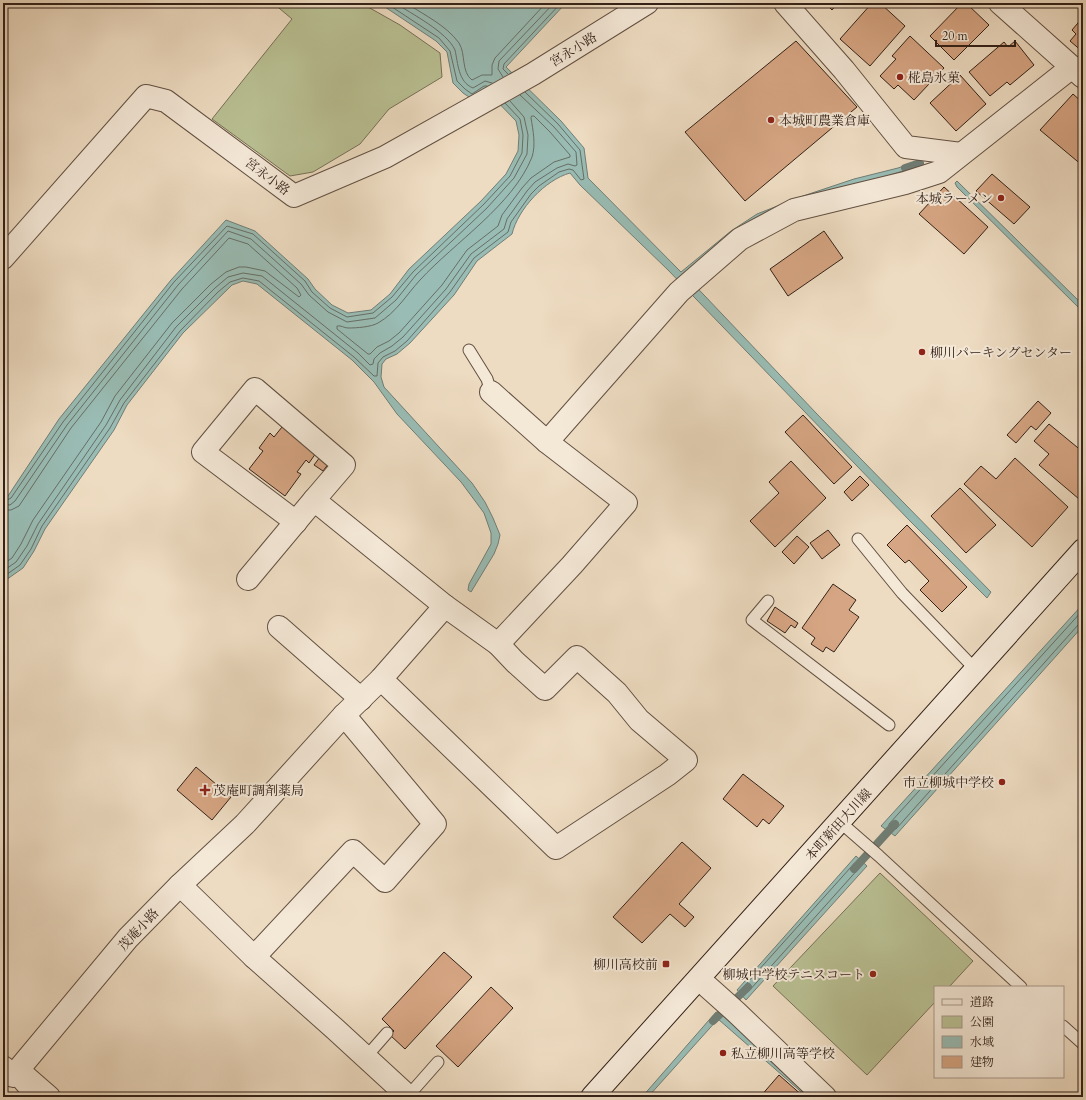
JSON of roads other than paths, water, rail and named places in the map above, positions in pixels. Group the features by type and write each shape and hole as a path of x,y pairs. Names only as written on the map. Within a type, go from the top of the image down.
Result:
{"street":[{"name":"宮永小路","path":"3,258 146,96 166,101 294,196 385,157 533,74 647,3"},
{"path":"785,3 844,70 906,147 961,154"},
{"path":"547,442 679,292 740,239 794,210 905,183 939,172 961,154 1077,72 1000,3"},
{"path":"248,579 296,522 314,500 344,465 255,389 203,452 296,522"},
{"path":"491,392 547,442 626,503 572,565 498,644"},
{"path":"314,500 445,606 498,644 515,662 545,689 577,657 617,693 639,720 686,760 667,775 556,848 381,679"},
{"name":"本町新田大川線","path":"592,1097 1083,550"},
{"name":"茂庵小路","path":"8,1071 128,938 180,885 245,824 344,715 381,679 445,606"},
{"path":"279,627 361,699"},
{"path":"254,957 353,851 386,881 435,824 344,715"},
{"path":"180,885 254,957 408,1096"},
{"path":"699,979 731,1007 825,1097"},
{"path":"8,1071 50,1097"}],"lane":[{"path":"469,350 487,379 491,392"},
{"path":"858,539 902,593 976,670"},
{"path":"768,601 752,620 890,725"},
{"path":"840,822 865,843 1020,986"},
{"path":"1064,1027 1083,1044"},
{"path":"366,1057 387,1032"},
{"path":"408,1096 438,1062"},
{"path":"8,1071 31,1097"}],"water":[{"path":"379,3 566,3 506,67 561,121 584,148 588,178 681,272 731,231 757,214 803,196 854,179 898,168 915,162 915,167 884,177 685,275 817,414 991,592 987,598 910,521 668,270 580,185 570,173 551,182 534,197 520,215 512,234 477,261 454,295 410,343 397,354 386,359 382,364 381,377 384,387 472,483 485,502 500,535 494,554 471,592 468,590 469,584 491,544 491,533 484,513 461,482 397,414 374,382 352,360 257,284 243,281 232,285 183,333 127,405 114,430 45,529 34,551 23,568 3,582 3,493 8,496 59,419 171,280 226,220 255,231 308,279 315,289 332,305 348,313 371,310 390,294 409,269 481,201 506,174 518,151 519,135 516,121 486,90 472,99 463,93 453,83 447,52 436,41"},
{"path":"957,181 1083,305 1083,312 957,187 955,183"},
{"path":"1083,604 1083,626 895,836 881,826"},
{"path":"856,856 867,866 746,1000 737,990"},
{"path":"716,1012 722,1015 814,1097 807,1097 718,1019 648,1097 642,1097"}],"waterway":[{"path":"905,168 920,163"},
{"path":"854,869 895,824"},
{"path":"713,1021 748,987"}],"place":[{"name":"椛島氷菓","path":"900,77"},
{"name":"本城町農業倉庫","path":"771,120"},
{"name":"本城ラーメン","path":"1001,198"},
{"name":"柳川パーキングセンター","path":"922,352"},
{"name":"市立柳城中学校","path":"1002,782"},
{"name":"茂庵町調剤薬局","path":"205,790"},
{"name":"柳川高校前","path":"666,964"},
{"name":"柳城中学校テニスコート","path":"873,974"},
{"name":"私立柳川高等学校","path":"723,1053"}]}
